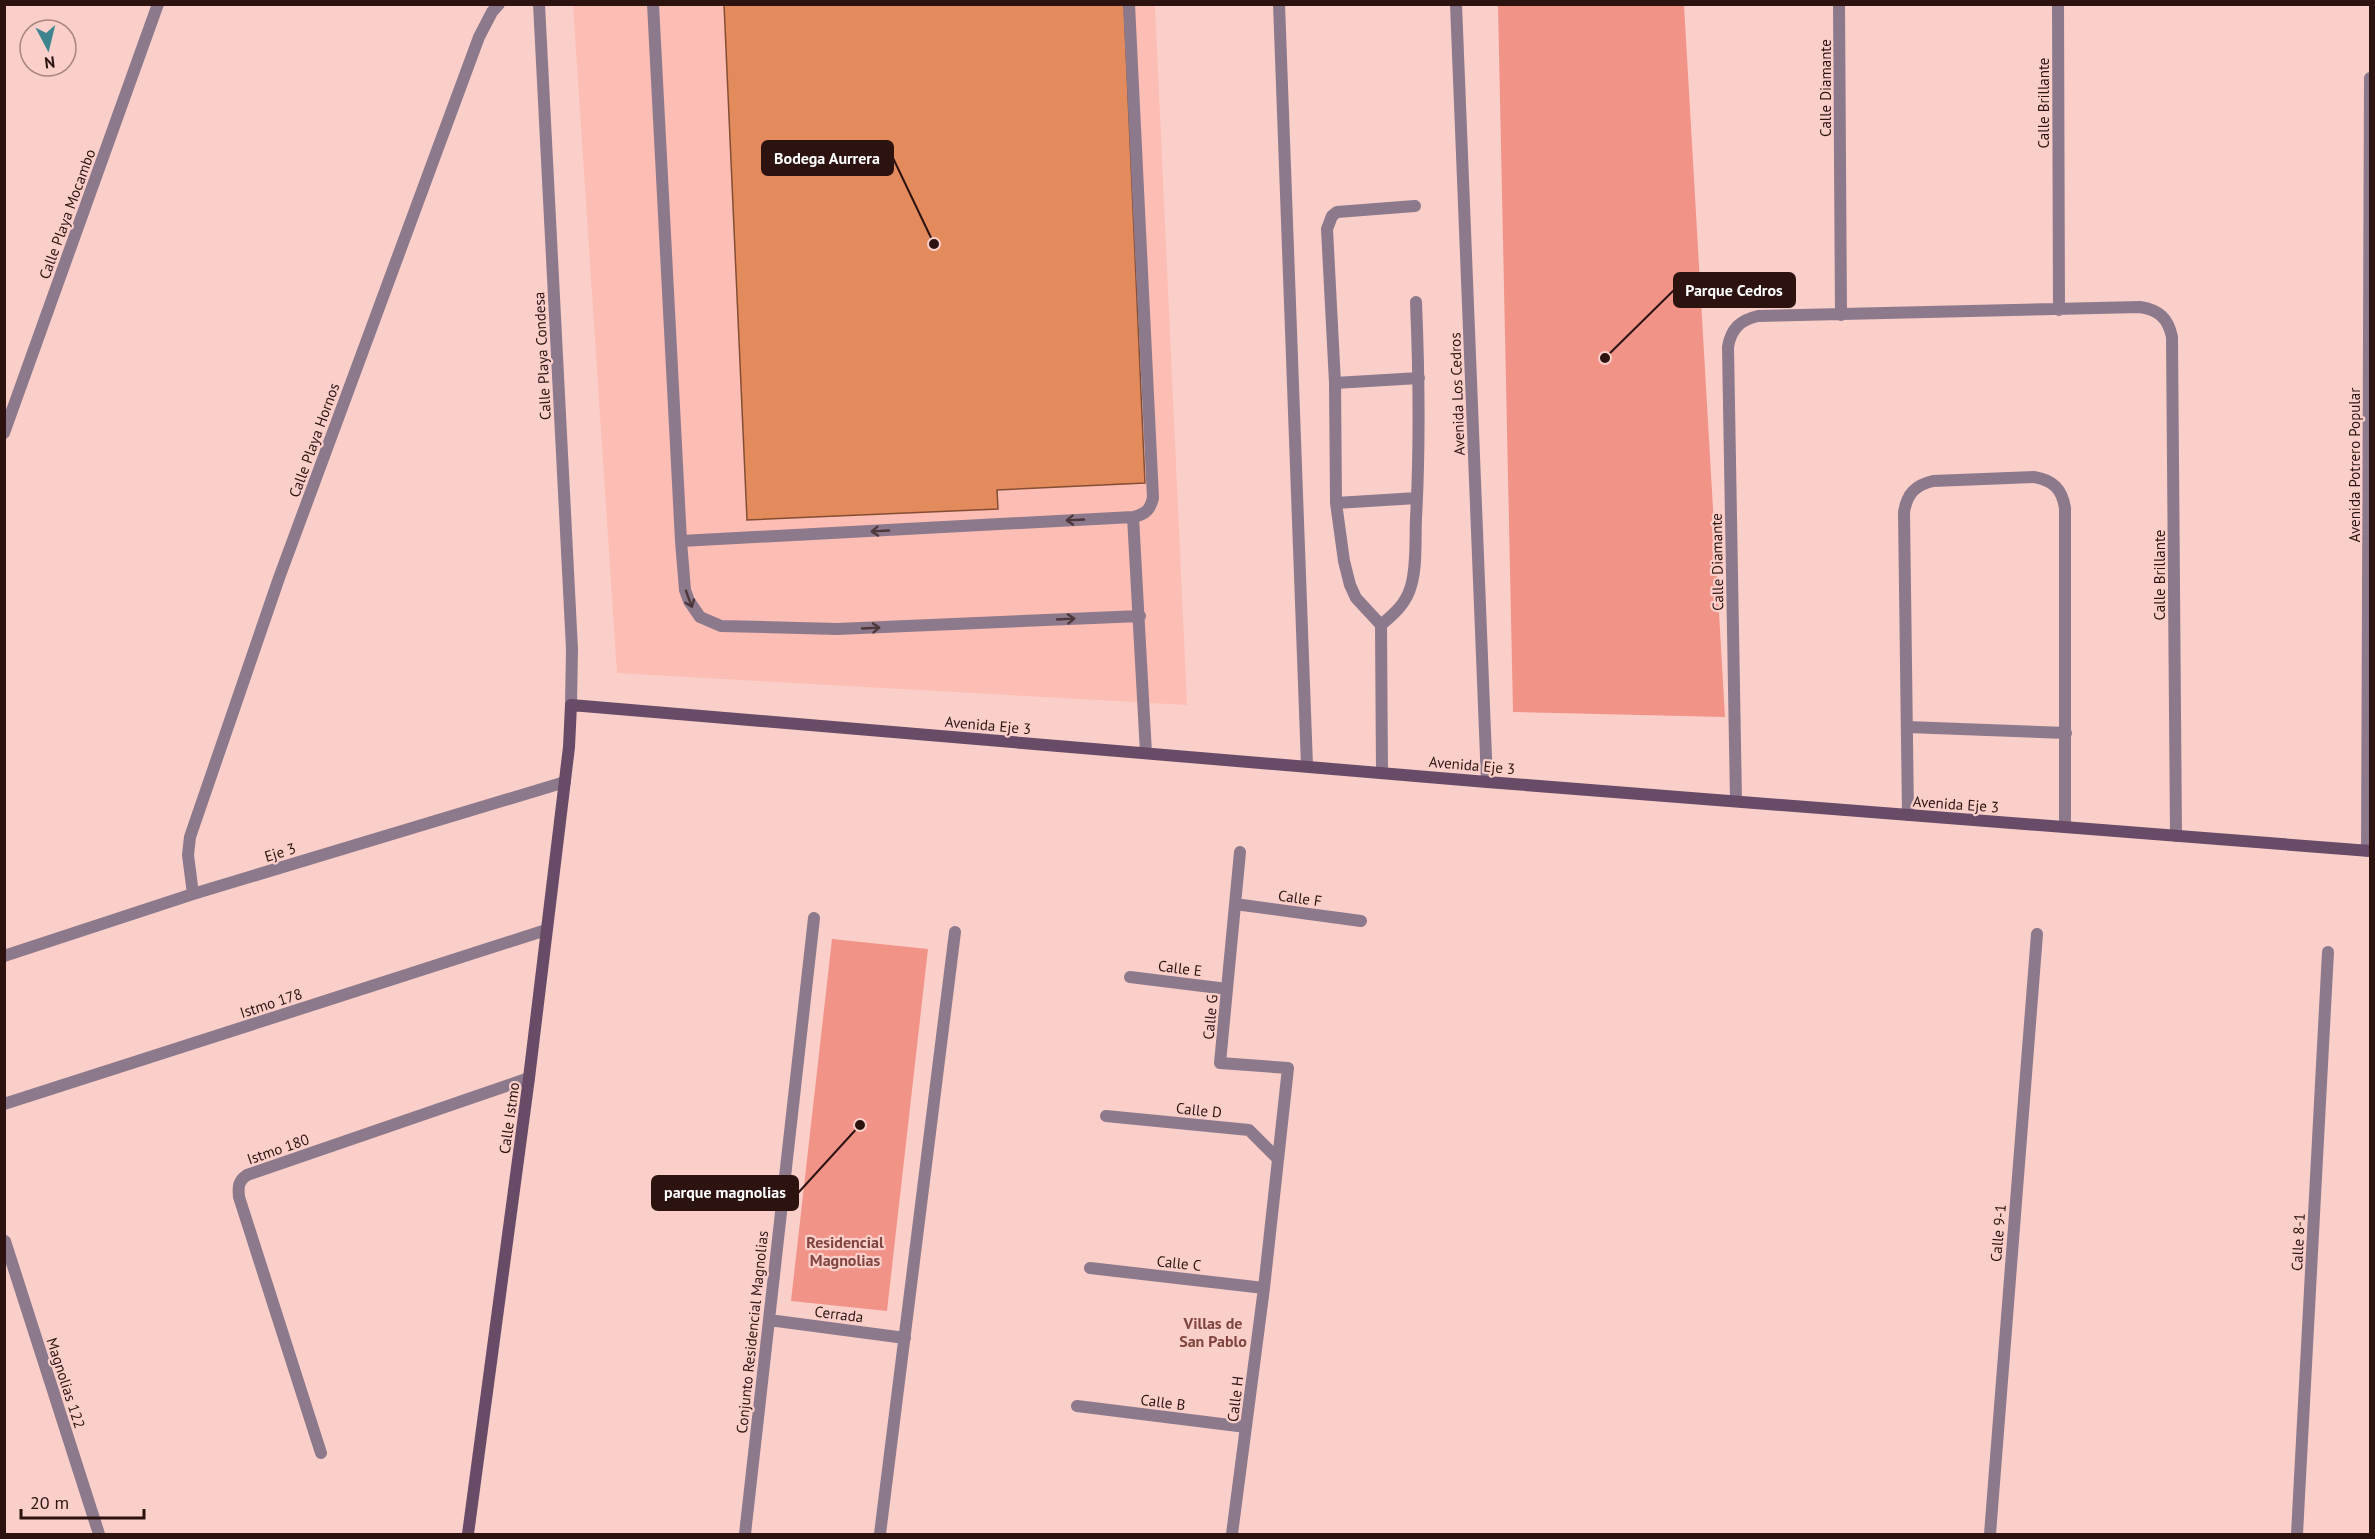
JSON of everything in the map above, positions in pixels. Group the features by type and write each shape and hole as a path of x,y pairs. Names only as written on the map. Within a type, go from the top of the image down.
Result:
{"street":[{"name":"Calle Playa Mocambo","path":"4,433 158,4"},
{"name":"Calle Playa Hornos","path":"193,894 189,865 190,837 279,578 479,37 492,12 499,4"},
{"name":"Calle Playa Condesa","path":"539,4 572,649 572,705"},
{"path":"653,4 681,541 685,590 688,601 700,617 721,626 837,629 1140,616"},
{"path":"681,541 1133,517 1147,511 1153,498 1129,4"},
{"path":"1279,4 1307,766"},
{"name":"Avenida Los Cedros","path":"1456,4 1487,782"},
{"name":"Calle Diamante","path":"1736,801 1728,347 1730,335 1747,319 1758,316 1841,315 1839,4"},
{"name":"Calle Brillante","path":"2058,4 2059,310 2140,307 2152,309 2163,315 2170,325 2172,337 2176,837"},
{"name":"Avenida Potrero Popular","path":"2369,851 2370,78"},
{"path":"1382,772 1380,625 1364,609 1350,585 1336,503 1335,383 1328,222 1337,212 1344,210 1415,206"},
{"path":"1380,625 1400,609 1411,586 1417,498 1419,378 1416,302"},
{"path":"1841,315 2059,310"},
{"path":"1335,383 1419,378"},
{"path":"1908,815 1904,512 1906,501 1912,490 1933,481 2034,477 2046,479 2056,486 2063,496 2066,508 2065,827"},
{"path":"1336,503 1417,498"},
{"path":"1133,517 1146,753"},
{"name":"Avenida Eje 3","path":"572,705 1487,782 2369,851"},
{"name":"Calle Istmo","path":"468,1534 529,1078 565,782 572,705"},
{"path":"1907,727 2066,733"},
{"name":"Eje 3","path":"4,956 193,894 565,782"},
{"name":"Calle G","path":"1240,852 1220,1063 1288,1068 1278,1159"},
{"name":"Calle F","path":"1235,904 1361,921"},
{"name":"Conjunto Residencial Magnolias","path":"745,1534 814,918"},
{"name":"Istmo 178","path":"4,1104 546,930"},
{"path":"880,1534 955,932"},
{"name":"Calle 9-1","path":"1990,1534 2037,934"},
{"name":"Calle 8-1","path":"2297,1534 2328,952"},
{"name":"Calle E","path":"1130,977 1227,989"},
{"name":"Istmo 180","path":"321,1453 239,1197 238,1185 241,1179 246,1175 529,1078"},
{"name":"Calle D","path":"1106,1116 1249,1130 1278,1159"},
{"name":"Calle H","path":"1232,1534 1264,1288 1278,1159"},
{"name":"Magnolias 122","path":"5,1241 99,1534"},
{"name":"Calle C","path":"1090,1268 1264,1288"},
{"name":"Cerrada","path":"768,1320 905,1338"},
{"name":"Calle B","path":"1077,1406 1246,1427"}],"shaded area":[{"path":"573,5 1155,5 1187,705 617,673"},
{"path":"1498,5 1684,5 1725,717 1513,712"},
{"path":"832,939 928,949 887,1311 791,1301"}],"building":[{"path":"724,4 1124,4 1145,483 997,490 998,509 747,520"}],"place":[{"name":"Bodega Aurrera","path":"934,244"},
{"name":"Parque Cedros","path":"1605,358"},
{"name":"parque magnolias","path":"860,1125"}],"district":[{"name":"Residencial Magnolias","path":"845,1251"},
{"name":"Villas de San Pablo","path":"1213,1332"}]}
